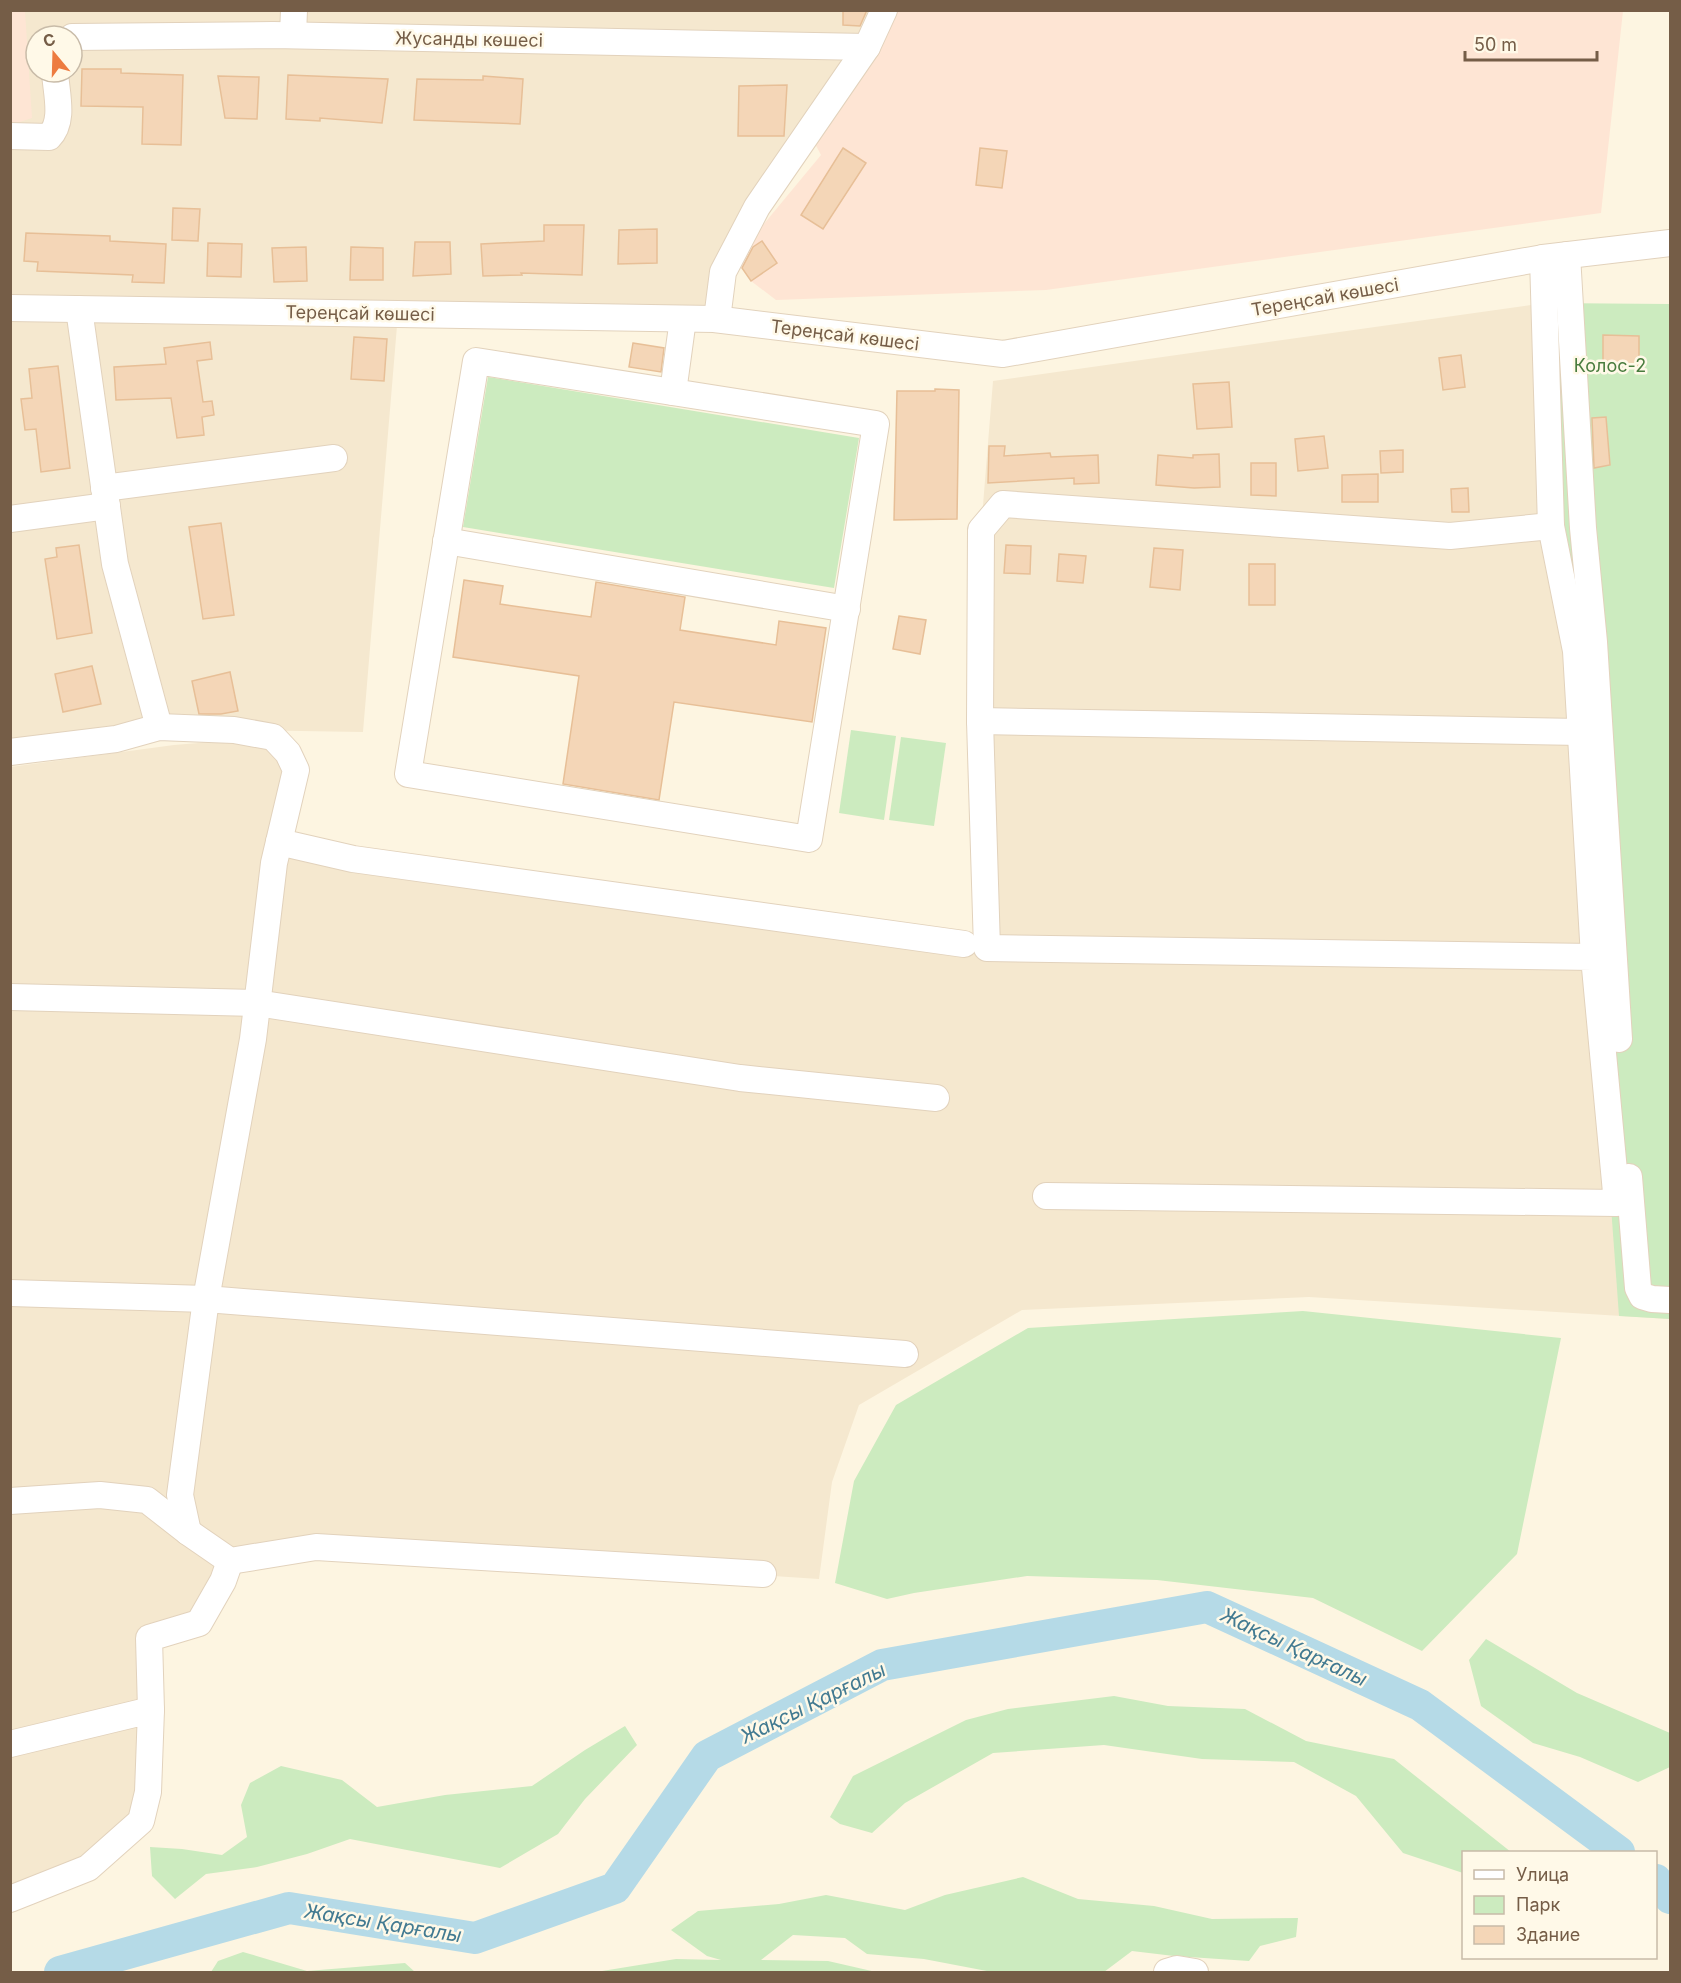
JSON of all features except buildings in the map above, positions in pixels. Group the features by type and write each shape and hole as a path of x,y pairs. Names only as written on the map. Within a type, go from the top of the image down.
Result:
{"street":[{"path":"717,319 723,272 757,207 867,47 884,10"},
{"name":"Жусанды көшесі","path":"84,36 293,23 867,47"},
{"path":"10,136 49,137 59,120 56,84"},
{"name":"Тереңсай көшесі","path":"10,308 717,319 1003,354 1555,256 1671,243"},
{"path":"1046,1196 1617,1203 1594,957 1576,651 1551,526 1555,256"},
{"path":"1555,256 1594,642 1616,1002 1638,1288 1642,1296 1671,1300"},
{"path":"79,309 115,564 159,727"},
{"path":"673,392 684,319"},
{"path":"476,360 673,392 876,424 809,839 408,774 476,360"},
{"path":"10,519 105,497 334,458"},
{"path":"1551,526 1450,536 1003,504 981,530 980,721 987,948 1594,957"},
{"path":"446,541 847,609"},
{"path":"980,721 1581,732"},
{"path":"10,752 116,739 159,727 234,730 273,737 288,753 296,770 273,863 253,1039 206,1299 180,1495 188,1532"},
{"path":"279,842 353,859 964,945"},
{"path":"10,997 257,1002 740,1078 936,1098"},
{"path":"10,1293 206,1299 905,1354"},
{"path":"10,1501 100,1495 147,1500 230,1561 316,1546 763,1574"},
{"path":"10,1899 88,1868 141,1821 147,1792 151,1710 149,1638 199,1623 230,1561"},
{"path":"10,1744 151,1710"},
{"path":"1167,1972 1177,1969 1195,1972"}],"shaded area":[{"path":"11,11 888,11 812,123 714,319 398,314 363,732 234,730 11,759"},
{"path":"11,11 25,11 24,84 30,84 32,118 11,125"},
{"path":"898,11 1623,11 1601,213 1046,290 776,300 751,281 735,259 821,155 812,138 887,32"},
{"path":"1545,303 1670,306 1670,1319 1309,1297 1022,1310 859,1405 832,1482 819,1579 316,1547 230,1561 199,1623 149,1638 148,1792 88,1868 11,1899 10,767 174,745 273,737 288,753 279,841 986,948 981,530 993,381"}],"green space":[{"name":"Колос-2","path":"1545,303 1670,304 1670,1319 1619,1316"},
{"path":"488,377 859,438 834,588 463,527"},
{"path":"851,730 896,736 884,820 839,813"},
{"path":"901,737 946,743 934,826 889,820"},
{"path":"1303,1311 1561,1338 1517,1554 1422,1651 1313,1598 1157,1580 1027,1576 887,1599 835,1583 854,1481 896,1405 1028,1328"},
{"path":"1486,1639 1577,1693 1670,1733 1670,1767 1638,1782 1580,1757 1533,1743 1481,1706 1469,1660"},
{"path":"1114,1696 1168,1706 1245,1709 1306,1741 1394,1759 1510,1851 1462,1851 1462,1873 1403,1853 1356,1796 1294,1762 1202,1759 1104,1745 993,1753 905,1803 872,1833 840,1824 830,1817 853,1776 966,1720 1008,1709"},
{"path":"625,1726 637,1745 585,1799 558,1834 500,1868 350,1839 307,1854 257,1867 206,1874 175,1899 152,1876 150,1847 222,1855 247,1837 241,1805 250,1783 281,1766 342,1780 377,1807 445,1795 532,1786"},
{"path":"1023,1877 1078,1899 1154,1906 1212,1919 1298,1918 1296,1937 1260,1946 1249,1961 1132,1951 1104,1972 992,1972 924,1959 867,1954 845,1938 793,1935 761,1960 828,1961 876,1972 596,1972 676,1959 721,1960 707,1956 671,1930 698,1911 779,1904 826,1895 905,1910 945,1895"},
{"path":"243,1952 307,1971 405,1963 415,1972 211,1972 218,1961"}],"waterway":[{"name":"Жақсы Қарғалы","path":"60,1972 289,1908 475,1938 615,1888 707,1756 882,1665 1207,1607 1420,1705 1618,1851"},
{"name":"Жақсы Қарғалы","path":"1657,1881 1670,1898"}]}
